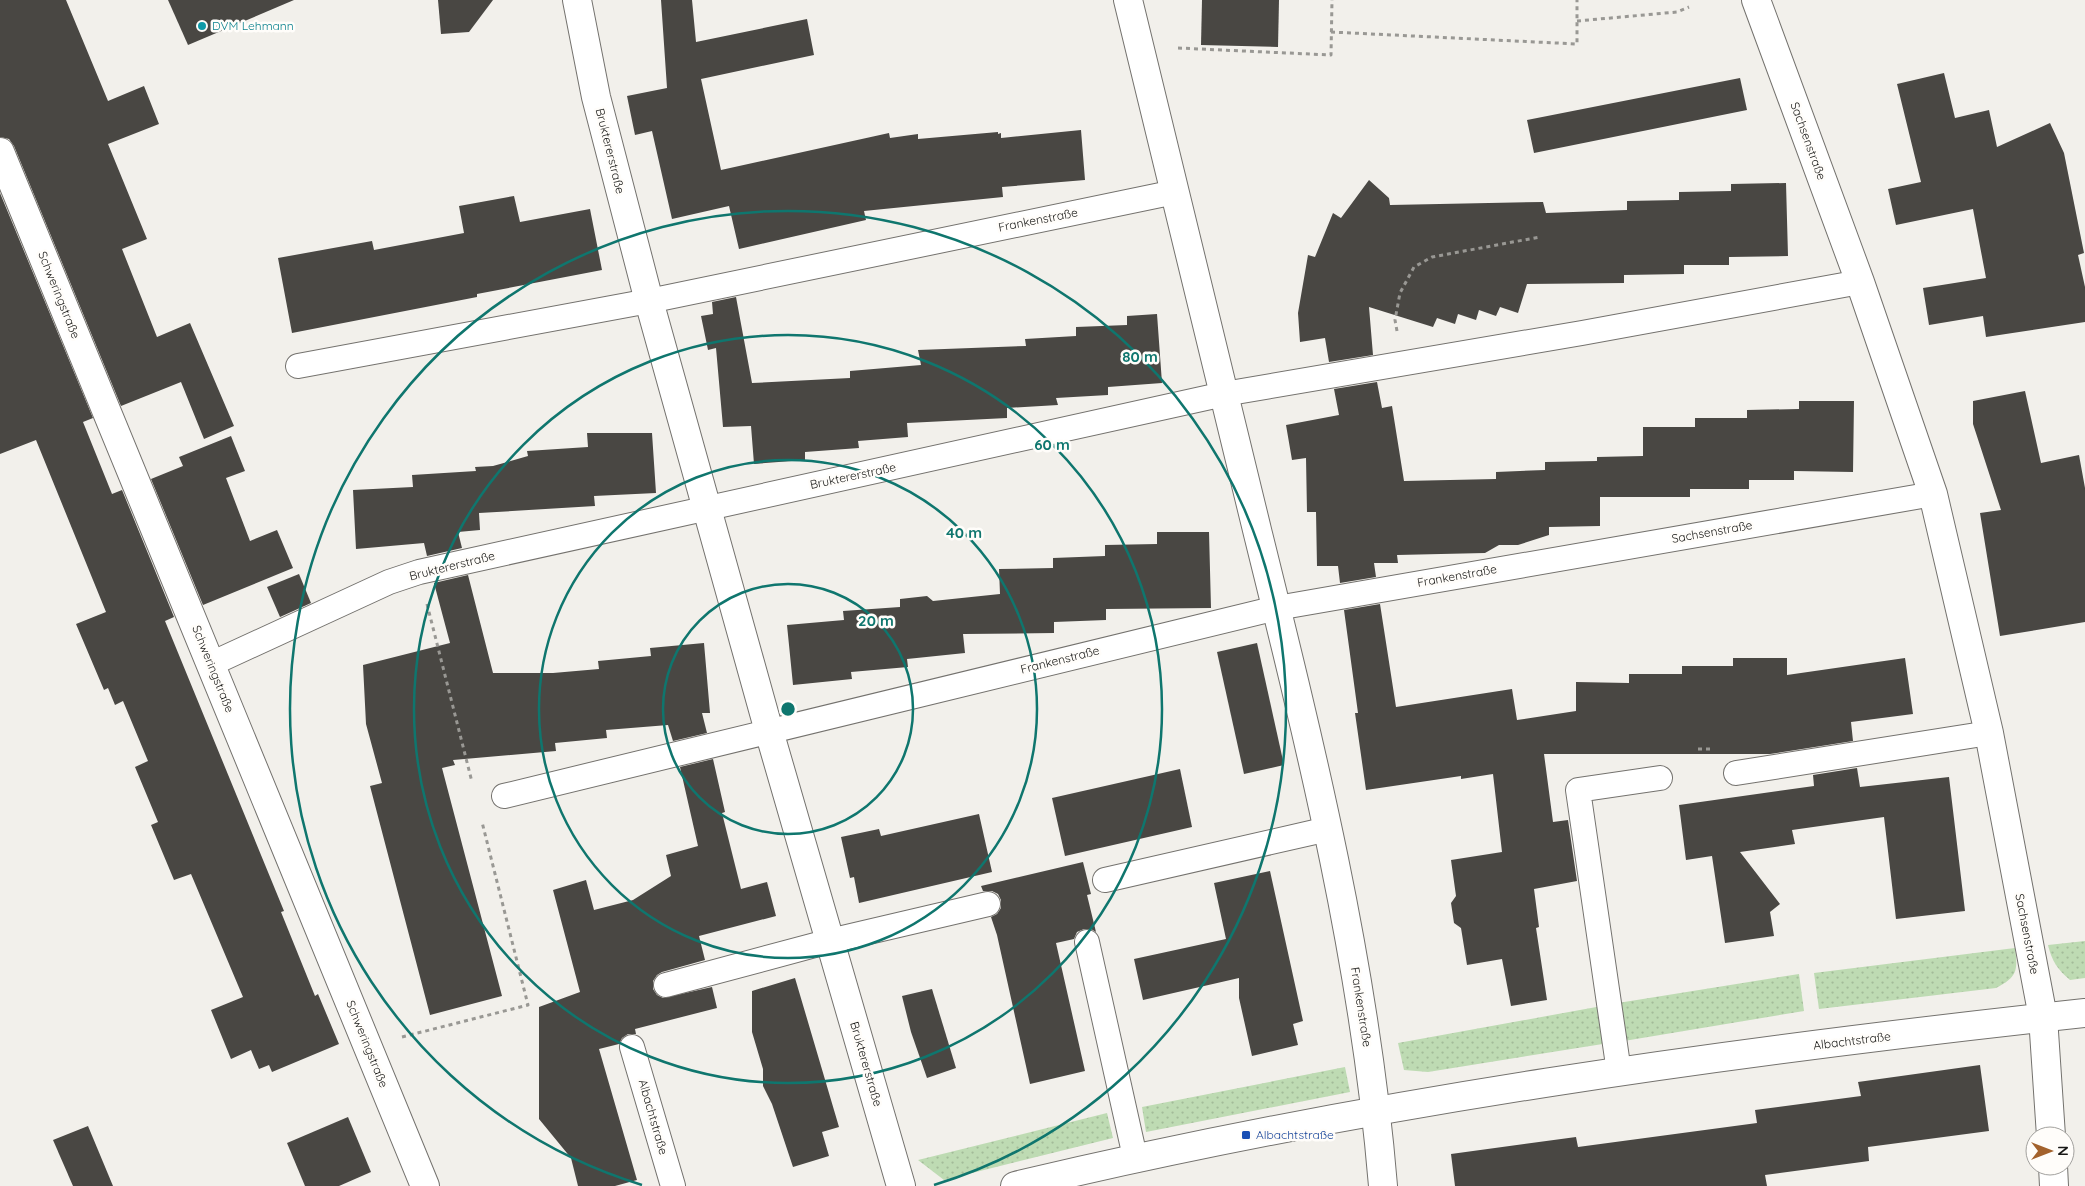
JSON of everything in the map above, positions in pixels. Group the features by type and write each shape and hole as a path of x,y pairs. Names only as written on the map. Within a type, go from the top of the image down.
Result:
{"street":[{"name":"Bruktererstraße","path":"577,0 596,96 649,302 769,732 901,1186"},
{"name":"Frankenstraße","path":"1128,0 1277,608 1328,829 1357,975 1376,1112 1383,1186"},
{"name":"Sachsenstraße","path":"1756,0 1860,282 1933,494 1989,733 2043,1017 2050,1126"},
{"name":"Schweringstraße","path":"0,152 425,1186"},
{"name":"Albachtstraße","path":"1015,1186 1135,1157 1376,1112 1619,1072 2085,1012"}],"lane":[{"name":"Frankenstraße","path":"649,302 1176,192"},
{"path":"1224,394 1582,333 1860,282"},
{"path":"298,366 649,302"},
{"name":"Bruktererstraße","path":"210,664 389,582 418,572 1224,394"},
{"name":"Sachsenstraße","path":"1638,544 1933,494"},
{"name":"Frankenstraße","path":"769,732 1277,608 1638,544"},
{"path":"504,796 769,732"},
{"path":"1736,773 1989,733"},
{"path":"1619,1072 1578,790 1660,778"},
{"path":"1105,880 1328,829"},
{"path":"666,985 830,941 988,904"},
{"path":"1088,942 1135,1157"},
{"name":"Albachtstraße","path":"632,1047 673,1186"}],"path":[{"path":"1174,48 1331,55 1332,0"},
{"path":"1332,32 1577,44 1577,0"},
{"path":"1577,21 1677,12 1689,7"},
{"path":"1404,363 1394,320 1400,293 1414,267 1432,257 1540,237"},
{"path":"418,572 472,784"},
{"path":"368,1046 528,1005 479,813"}],"green space":[{"path":"2085,941 2085,978 2070,980 2056,964 2051,956 2048,945"},
{"path":"2015,948 2016,968 2012,977 1996,988 1819,1009 1814,973"},
{"path":"1799,974 1804,1011 1624,1041 1618,1003"},
{"path":"1602,1006 1609,1043 1428,1072 1404,1070 1398,1043"},
{"path":"1345,1067 1350,1092 1146,1132 1142,1107"},
{"path":"1107,1113 1113,1138 944,1180 918,1160"}],"building":[{"path":"0,0 66,0 108,101 144,86 159,124 108,144 147,239 122,249 157,337 190,323 234,426 204,439 181,382 121,406 14,146 9,139 0,137"},
{"name":"DVM Lehmann","path":"168,0 294,0 188,45"},
{"path":"438,0 493,0 469,32 441,34"},
{"path":"661,0 692,0 696,42 807,19 814,55 701,79 721,170 889,133 890,138 918,134 918,139 998,132 998,134 1001,133 1001,138 1081,130 1085,180 1002,187 1003,197 864,211 866,220 739,249 729,206 672,219 652,131 635,135 627,96 667,88"},
{"path":"1202,0 1279,0 1278,47 1201,45"},
{"path":"1944,73 1955,118 1989,110 1997,147 2050,123 2064,153 2084,253 2078,255 2085,287 2085,322 1986,337 1983,316 1929,325 1923,288 1986,278 1973,209 1896,225 1888,189 1921,182 1897,84"},
{"path":"1740,78 1747,110 1534,153 1527,120"},
{"path":"1369,180 1389,198 1390,205 1543,202 1546,213 1627,210 1627,201 1679,200 1679,192 1731,191 1731,184 1786,183 1788,256 1729,257 1729,265 1684,265 1684,274 1624,275 1624,283 1527,284 1518,313 1500,307 1496,316 1479,310 1476,320 1458,314 1455,324 1437,318 1433,327 1369,307 1373,355 1329,362 1325,338 1300,342 1298,313 1308,255 1315,257 1333,213 1341,218"},
{"path":"0,193 93,418 83,422 112,494 122,490 174,617 165,621 284,911 281,912 315,996 318,994 339,1044 272,1072 269,1065 259,1069 251,1050 231,1059 211,1010 243,997 191,874 174,880 151,825 158,822 135,767 148,761 123,701 115,705 108,688 104,690 76,624 106,612 36,440 0,454"},
{"path":"514,196 520,222 590,209 602,270 477,294 477,297 292,333 278,258 372,241 374,250 464,233 459,206"},
{"path":"736,297 752,383 850,378 850,371 921,365 918,350 1026,346 1025,339 1076,336 1076,327 1127,325 1127,316 1157,314 1162,383 1108,387 1108,395 1056,398 1058,405 1007,408 1007,418 907,423 908,437 858,441 859,448 805,452 805,460 754,464 751,426 723,427 716,348 708,350 701,316 713,314 712,302"},
{"path":"1377,382 1382,408 1392,406 1404,481 1496,479 1496,472 1545,470 1545,462 1597,461 1597,457 1643,456 1643,427 1695,427 1695,418 1747,418 1747,410 1799,409 1799,401 1854,401 1853,472 1794,471 1794,480 1749,480 1749,489 1690,489 1690,497 1600,497 1600,526 1549,527 1549,535 1518,545 1499,545 1485,553 1397,555 1398,563 1374,563 1376,577 1340,583 1338,566 1317,566 1316,512 1307,512 1306,458 1292,460 1286,425 1339,415 1334,389"},
{"path":"2025,391 2041,463 2079,455 2085,488 2085,622 2000,636 1980,513 2001,510 1973,424 1973,401"},
{"path":"587,433 652,433 656,493 594,496 595,506 479,513 480,530 458,532 462,548 427,556 424,543 356,549 353,490 413,487 412,475 476,471 475,467 493,466 528,456 527,451 588,447"},
{"path":"231,436 245,471 226,478 250,541 277,530 293,568 203,605 151,479 183,466 179,457"},
{"path":"1157,532 1209,532 1211,608 1106,609 1106,620 1054,622 1054,633 963,634 965,653 907,659 908,667 851,672 852,679 793,685 787,625 844,620 843,611 900,607 900,599 927,596 933,601 1000,594 999,569 1053,568 1053,558 1105,556 1105,545 1157,544"},
{"path":"299,574 311,603 280,617 267,587"},
{"path":"468,575 493,673 553,673 599,669 598,661 651,656 650,648 704,643 710,713 702,713 707,733 673,741 668,725 606,730 607,738 555,743 556,751 453,760 455,765 442,768 502,996 430,1015 370,786 382,783 366,724 363,665 450,643 434,583"},
{"path":"1380,604 1396,707 1512,689 1517,720 1576,711 1576,682 1629,683 1629,674 1682,674 1682,666 1733,666 1733,658 1787,658 1787,675 1905,658 1913,714 1851,722 1853,741 1770,754 1544,754 1553,822 1568,820 1577,881 1534,889 1539,927 1536,928 1547,1000 1511,1006 1502,959 1467,965 1461,928 1454,923 1451,903 1456,896 1451,860 1502,852 1493,774 1461,779 1461,776 1366,790 1355,713 1358,713 1344,610"},
{"path":"1257,643 1284,765 1244,774 1217,652"},
{"path":"713,759 725,812 722,813 741,889 767,882 776,916 699,936 705,960 662,972 653,981 653,989 657,995 663,998 712,987 717,1008 635,1029 636,1034 628,1034 622,1038 619,1044 599,1049 637,1180 615,1186 578,1186 571,1158 539,1119 539,1007 580,992 553,890 586,880 594,910 633,900 671,876 666,855 698,846 680,767"},
{"path":"1857,768 1860,787 1949,777 1965,911 1896,919 1884,817 1792,830 1795,844 1740,852 1780,904 1770,912 1774,936 1725,943 1712,856 1686,860 1679,805 1814,786 1813,775"},
{"path":"1180,769 1192,827 1065,856 1052,798"},
{"path":"979,814 992,872 859,903 854,877 850,878 841,837 879,829 881,836"},
{"path":"1083,862 1091,894 1087,895 1096,932 1091,929 1084,929 1077,932 1074,939 1056,943 1085,1071 1030,1084 997,935 991,917 997,914 1001,908 1001,900 998,894 992,891 983,891 981,886"},
{"path":"1270,871 1303,1021 1293,1024 1298,1045 1252,1056 1239,998 1239,978 1143,1000 1134,959 1226,939 1214,883"},
{"path":"795,978 839,1127 822,1132 829,1156 793,1167 772,1104 763,1086 763,1069 752,1032 752,991"},
{"path":"932,989 956,1068 927,1078 911,1032 902,996"},
{"path":"1980,1065 1989,1131 1868,1147 1869,1161 1765,1175 1767,1186 1455,1186 1451,1154 1576,1137 1578,1147 1757,1123 1755,1110 1861,1096 1858,1082"},
{"path":"348,1117 371,1172 339,1186 305,1186 287,1143"},
{"path":"88,1126 113,1186 73,1186 53,1140"}],"place":[{"name":"DVM Lehmann","path":"202,26"},
{"name":"Albachtstraße","path":"1246,1135"}]}
